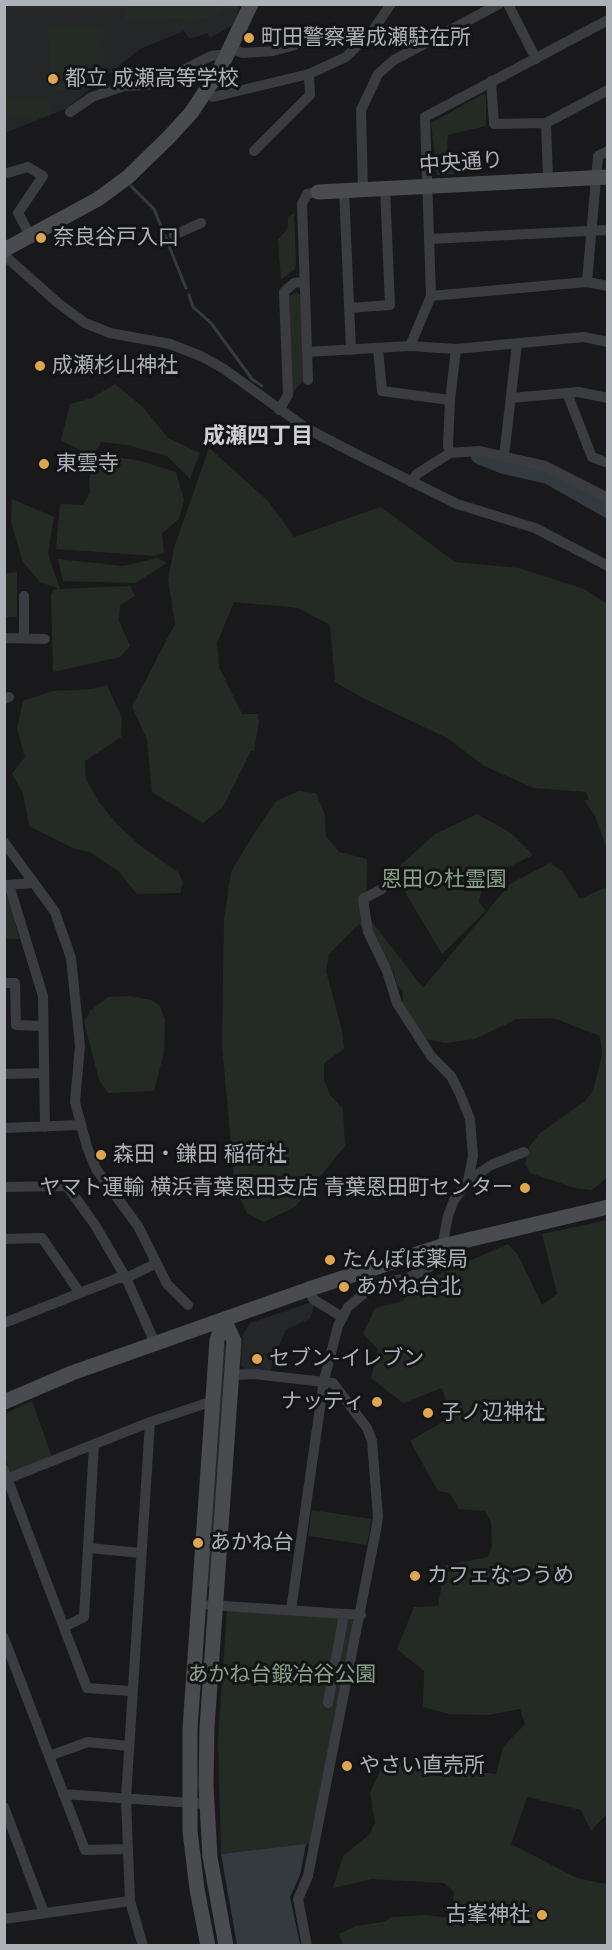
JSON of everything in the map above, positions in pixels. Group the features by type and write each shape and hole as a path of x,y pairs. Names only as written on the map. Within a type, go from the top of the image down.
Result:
{"street":[{"path":"251,4 229,54 206,92 169,137 124,180 81,210 4,253 58,303 85,323 110,333 170,344 201,356 306,428 457,504 535,528 608,566"},
{"path":"206,92 213,97 309,74 346,57 373,30 391,4"},
{"path":"363,189 361,110 365,96 378,74 394,60 499,4"},
{"path":"508,4 536,59"},
{"path":"410,346 431,296 425,117 608,20"},
{"path":"70,112 92,97 124,86 148,85 166,79 211,56 273,51 324,37"},
{"path":"254,151 310,95 309,74"},
{"path":"491,81 494,124 546,123 608,90"},
{"path":"546,123 548,178"},
{"path":"587,282 591,229 601,177 598,156 608,151"},
{"path":"4,174 28,167 43,176 18,213 31,237"},
{"name":"中央通り","path":"318,192 548,178 601,177"},
{"path":"349,308 390,305 385,188"},
{"path":"344,190 351,350"},
{"path":"308,380 302,204 307,194 318,192"},
{"path":"174,235 201,223"},
{"path":"430,238 608,230"},
{"path":"279,410 288,395 284,292 294,283 304,282"},
{"path":"431,296 587,282 608,286"},
{"path":"307,352 410,346 456,349 584,337 608,342"},
{"path":"504,456 516,344"},
{"path":"378,349 382,392 450,400"},
{"path":"450,453 448,446 450,400 456,349"},
{"path":"512,398 578,392 608,398"},
{"path":"567,393 592,458 608,463"},
{"path":"411,482 417,474 450,453 479,451 545,466 608,498"},
{"path":"24,596 24,639"},
{"path":"4,638 45,639"},
{"path":"4,842 55,912 71,958 80,1046 75,1102 80,1125 96,1169 138,1226 155,1264 177,1296 188,1305"},
{"path":"34,883 7,885 43,996 45,1126"},
{"path":"382,889 363,899 368,932 387,971 397,1003 430,1056 451,1076 460,1094 470,1119 474,1141 468,1181"},
{"path":"4,983 15,983 16,1025 42,1026"},
{"path":"4,1074 44,1073"},
{"path":"4,1128 80,1125"},
{"path":"291,1610 324,1380 331,1344 342,1317 348,1307 375,1284 408,1278 435,1266 442,1257 442,1246 454,1200 468,1181 491,1165 524,1152"},
{"path":"4,1186 67,1186 95,1225 126,1278 155,1343"},
{"path":"4,1402 72,1373 155,1343 309,1289 442,1246 608,1207"},
{"path":"4,1239 42,1238 80,1293"},
{"path":"4,1323 80,1293 126,1278 155,1264"},
{"path":"309,1289 313,1299 342,1317"},
{"path":"224,1319 234,1341 207,1727 206,1804 214,1886 226,1946"},
{"path":"208,1946 197,1889 189,1803 190,1729 217,1340 224,1319"},
{"path":"232,1375 324,1380 333,1383 367,1428 372,1441 378,1517 361,1615 308,1876 298,1899 307,1946"},
{"path":"131,1692 87,1688 5,1476 213,1401"},
{"path":"143,1946 130,1901 126,1798 150,1422"},
{"path":"64,1627 84,1617 94,1445"},
{"path":"89,1548 141,1553"},
{"path":"199,1604 361,1615"},
{"path":"328,1703 344,1614"},
{"path":"4,1638 85,1850 127,1849"},
{"path":"49,1756 88,1742 129,1746"},
{"path":"63,1794 206,1804"},
{"path":"4,1807 45,1913"},
{"path":"4,1919 130,1901"}],"shaded area":[{"name":"都立 成瀬高等学校","path":"5,5 240,5 233,25 210,38 208,33 190,39 184,31 140,49 65,109 5,133"},
{"path":"312,1302 314,1304 311,1318 286,1330 276,1352 273,1353 271,1372 245,1370 241,1365 243,1334 250,1323"},
{"path":"306,1844 300,1875 290,1897 300,1944 237,1945 221,1854"}],"green space":[{"path":"125,4 223,5 220,14 186,23 184,19 125,20"},
{"path":"48,25 105,27 98,43 104,50 104,64 94,71 96,74 78,91 51,90"},
{"path":"483,94 486,95 486,126 448,135 446,163 455,167 455,174 437,175 431,123"},
{"path":"6,100 49,100 49,116 6,116"},
{"path":"294,213 296,264 295,269 281,280 278,240 288,228 288,217"},
{"path":"297,292 301,296 303,380 292,394 289,296"},
{"path":"115,384 143,407 168,438 200,453 190,479 167,456 127,445 101,442 92,459 75,447 61,441 70,404 92,398"},
{"path":"209,448 268,501 294,537 381,507 455,562 519,568 584,589 607,604 607,849 595,816 584,800 589,800 586,792 534,788 484,766 447,738 335,682 330,625 298,608 234,602 217,643 219,667 242,714 258,714 259,721 254,751 251,751 223,807 203,823 152,792 147,740 132,706 175,624 168,579 174,548"},
{"path":"98,454 141,461 176,472 184,500 179,519 162,533 164,553 154,556 56,549 60,504 83,505 90,493 89,480"},
{"path":"12,499 54,517 48,554 60,589 130,586 135,596 120,605 119,621 130,646 120,657 53,672 51,595 53,590 59,589 40,582 23,562 11,522"},
{"path":"157,558 167,563 135,583 63,581 58,559 123,566"},
{"path":"17,572 17,617 5,617 5,573"},
{"path":"107,685 122,718 121,737 85,761 86,779 98,801 118,825 143,848 178,872 183,882 180,893 137,894 118,871 90,852 75,849 29,826 23,793 12,774 25,757 17,729 23,701 53,691 92,689"},
{"path":"299,791 316,793 325,815 326,836 339,852 367,859 366,914 423,988 510,884 550,863 562,871 580,899 604,888 608,891 607,1177 592,1190 575,1188 530,1173 525,1164 529,1147 540,1133 585,1101 593,1091 602,1054 600,1036 553,1018 517,1019 475,1039 445,1043 418,1037 402,1013 403,991 397,985 393,970 359,924 329,954 326,971 342,1031 344,1049 324,1063 324,1080 330,1095 343,1109 345,1146 295,1207 264,1222 247,1213 235,1188 222,1045 224,919 231,872 276,801"},
{"name":"恩田の杜霊園","path":"477,814 511,833 533,855 500,871 482,887 479,902 486,911 442,954 393,872 435,834"},
{"path":"4,892 10,903 19,939 5,939"},
{"path":"129,996 151,1000 160,1006 165,1020 164,1052 154,1091 108,1093 99,1080 84,1022 90,1011 108,997"},
{"path":"607,1220 607,1814 591,1831 581,1810 527,1797 511,1844 577,1878 607,1884 607,1945 343,1945 339,1934 356,1926 383,1922 392,1917 425,1915 450,1918 454,1892 444,1883 372,1879 333,1888 343,1856 370,1834 375,1822 370,1793 385,1760 416,1765 432,1775 447,1777 472,1771 496,1774 503,1747 525,1724 520,1709 489,1715 450,1714 423,1707 424,1671 397,1649 414,1607 438,1606 442,1584 431,1568 488,1557 492,1546 491,1522 485,1511 459,1509 450,1493 438,1491 410,1441 451,1417 442,1388 403,1403 371,1378 378,1349 363,1334 375,1308 403,1301 412,1286 508,1244 518,1255 542,1305 557,1294 542,1234"},
{"path":"227,1344 210,1588 206,1585 222,1346"},
{"path":"32,1401 52,1457 14,1472 9,1471 5,1458 4,1414"},
{"path":"312,1510 371,1519 367,1545 308,1536"},
{"name":"あかね台鍛冶谷公園","path":"227,1610 351,1619 354,1622 310,1844 221,1854 218,1739"}],"waterway":[{"path":"131,186 154,209 186,288"},
{"path":"189,295 193,307 211,323 252,379 262,386"},
{"path":"479,456 504,466 548,476 608,510"}],"place":[{"name":"町田警察署成瀬駐在所","path":"249,38"},
{"name":"都立 成瀬高等学校","path":"53,79"},
{"name":"奈良谷戸入口","path":"41,238"},
{"name":"成瀬杉山神社","path":"40,366"},
{"name":"東雲寺","path":"44,464"},
{"name":"森田・鎌田 稲荷社","path":"101,1155"},
{"name":"ヤマト運輸 横浜青葉恩田支店 青葉恩田町センター","path":"525,1188"},
{"name":"たんぽぽ薬局","path":"330,1260"},
{"name":"あかね台北","path":"344,1287"},
{"name":"セブン-イレブン","path":"257,1359"},
{"name":"ナッティ","path":"377,1402"},
{"name":"子ノ辺神社","path":"428,1413"},
{"name":"あかね台","path":"198,1543"},
{"name":"カフェなつうめ","path":"415,1576"},
{"name":"やさい直売所","path":"347,1766"},
{"name":"古峯神社","path":"542,1915"}],"district":[{"name":"成瀬四丁目","path":"258,436"}]}
